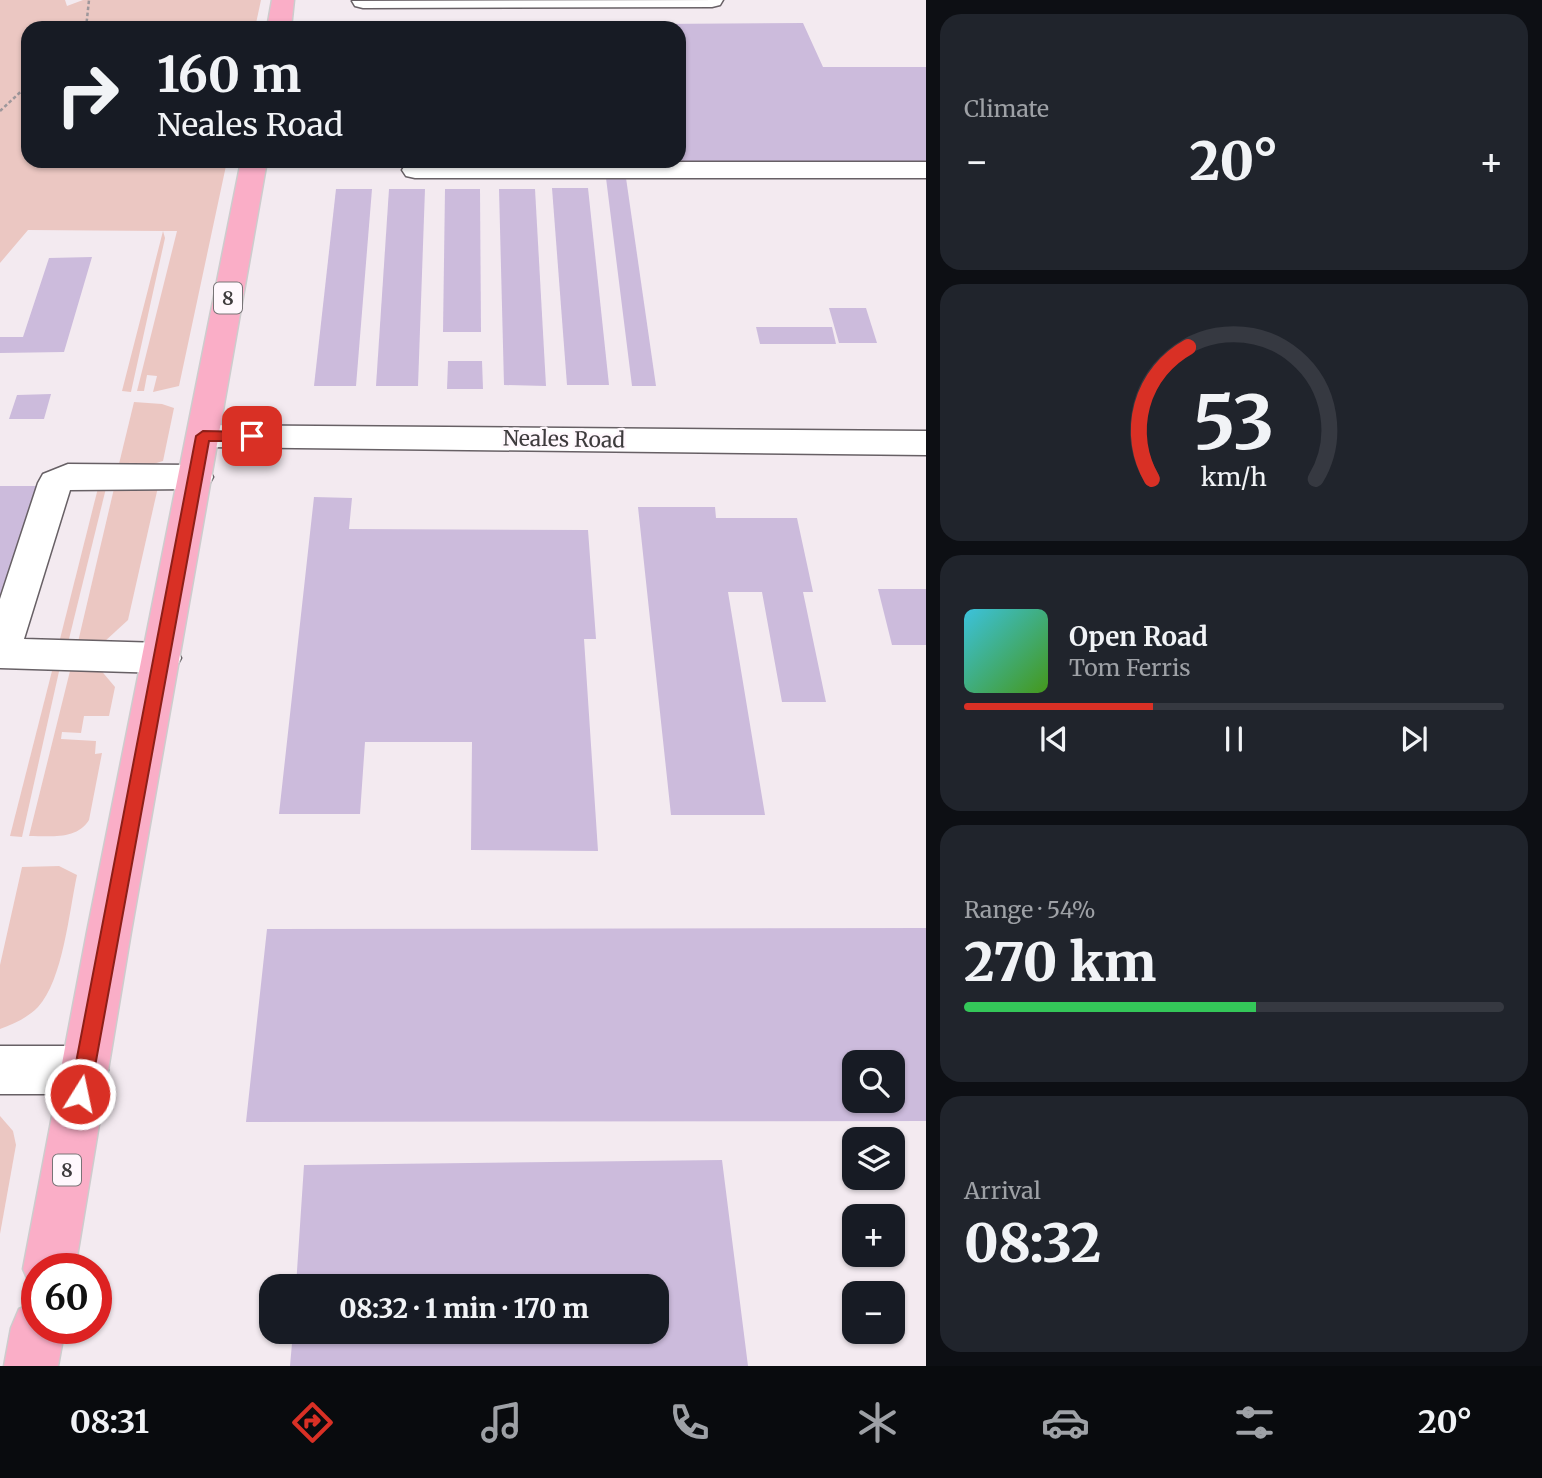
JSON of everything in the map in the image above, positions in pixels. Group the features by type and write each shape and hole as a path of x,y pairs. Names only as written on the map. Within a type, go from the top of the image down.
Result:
{"main road":[{"path":"280,21 283,0"},
{"name":"8","path":"52,1253 253,168"},
{"path":"31,1366 35,1344"}],"street":[{"path":"363,1 712,0"},
{"path":"415,170 926,170"},
{"name":"Neales Road","path":"203,436 926,443"},
{"path":"162,658 1,653 55,483 68,476 196,477"},
{"path":"0,1070 85,1070"}],"path":[{"path":"87,21 89,0"},
{"path":"0,111 21,92"}],"shaded area":[{"path":"0,0 65,0 67,6 83,0 261,0 256,21 21,21 21,168 226,168 179,386 153,392 157,376 147,375 144,391 137,391 177,231 28,230 0,263"},
{"path":"163,231 165,238 131,392 122,391"},
{"path":"134,402 162,404 174,408 163,461 140,468 118,468"},
{"path":"100,480 108,480 68,643 59,643"},
{"path":"116,480 158,487 128,620 104,642 78,642"},
{"path":"53,667 60,667 22,837 10,836"},
{"path":"71,667 99,668 115,687 109,716 84,716 81,733 62,732 61,739 96,741 95,754 102,753 89,820 78,831 70,834 29,836"},
{"path":"59,866 77,875 64,945 54,980 47,995 34,1011 0,1029 0,965 22,867"},
{"path":"0,1116 13,1131 16,1145 0,1234"}],"building":[{"path":"803,23 823,67 926,67 926,163 686,164 686,24"},
{"path":"606,178 626,178 656,386 632,386"},
{"path":"552,188 588,188 609,385 567,385"},
{"path":"336,189 372,189 356,386 314,386"},
{"path":"389,189 425,189 418,386 376,386"},
{"path":"445,189 480,189 481,332 443,332"},
{"path":"499,189 535,189 546,386 504,385"},
{"path":"92,257 64,352 0,353 0,337 23,337 49,258"},
{"path":"829,308 866,308 877,343 839,343"},
{"path":"756,327 832,327 836,344 760,344"},
{"path":"448,361 482,361 483,389 447,389"},
{"path":"51,394 44,419 9,419 17,395"},
{"path":"0,486 37,486 0,603"},
{"path":"314,497 352,498 349,529 588,530 596,639 584,639 598,851 471,850 472,742 365,742 360,814 279,814"},
{"path":"638,507 715,507 716,518 797,518 813,592 803,592 826,702 782,702 762,592 728,592 765,815 671,815"},
{"path":"878,589 926,589 926,645 892,645"},
{"path":"926,928 926,1121 246,1122 267,929"},
{"path":"722,1160 748,1366 290,1366 292,1344 669,1344 669,1274 297,1274 304,1165"}],"route":[{"path":"80,1094 203,436 252,436"}]}
